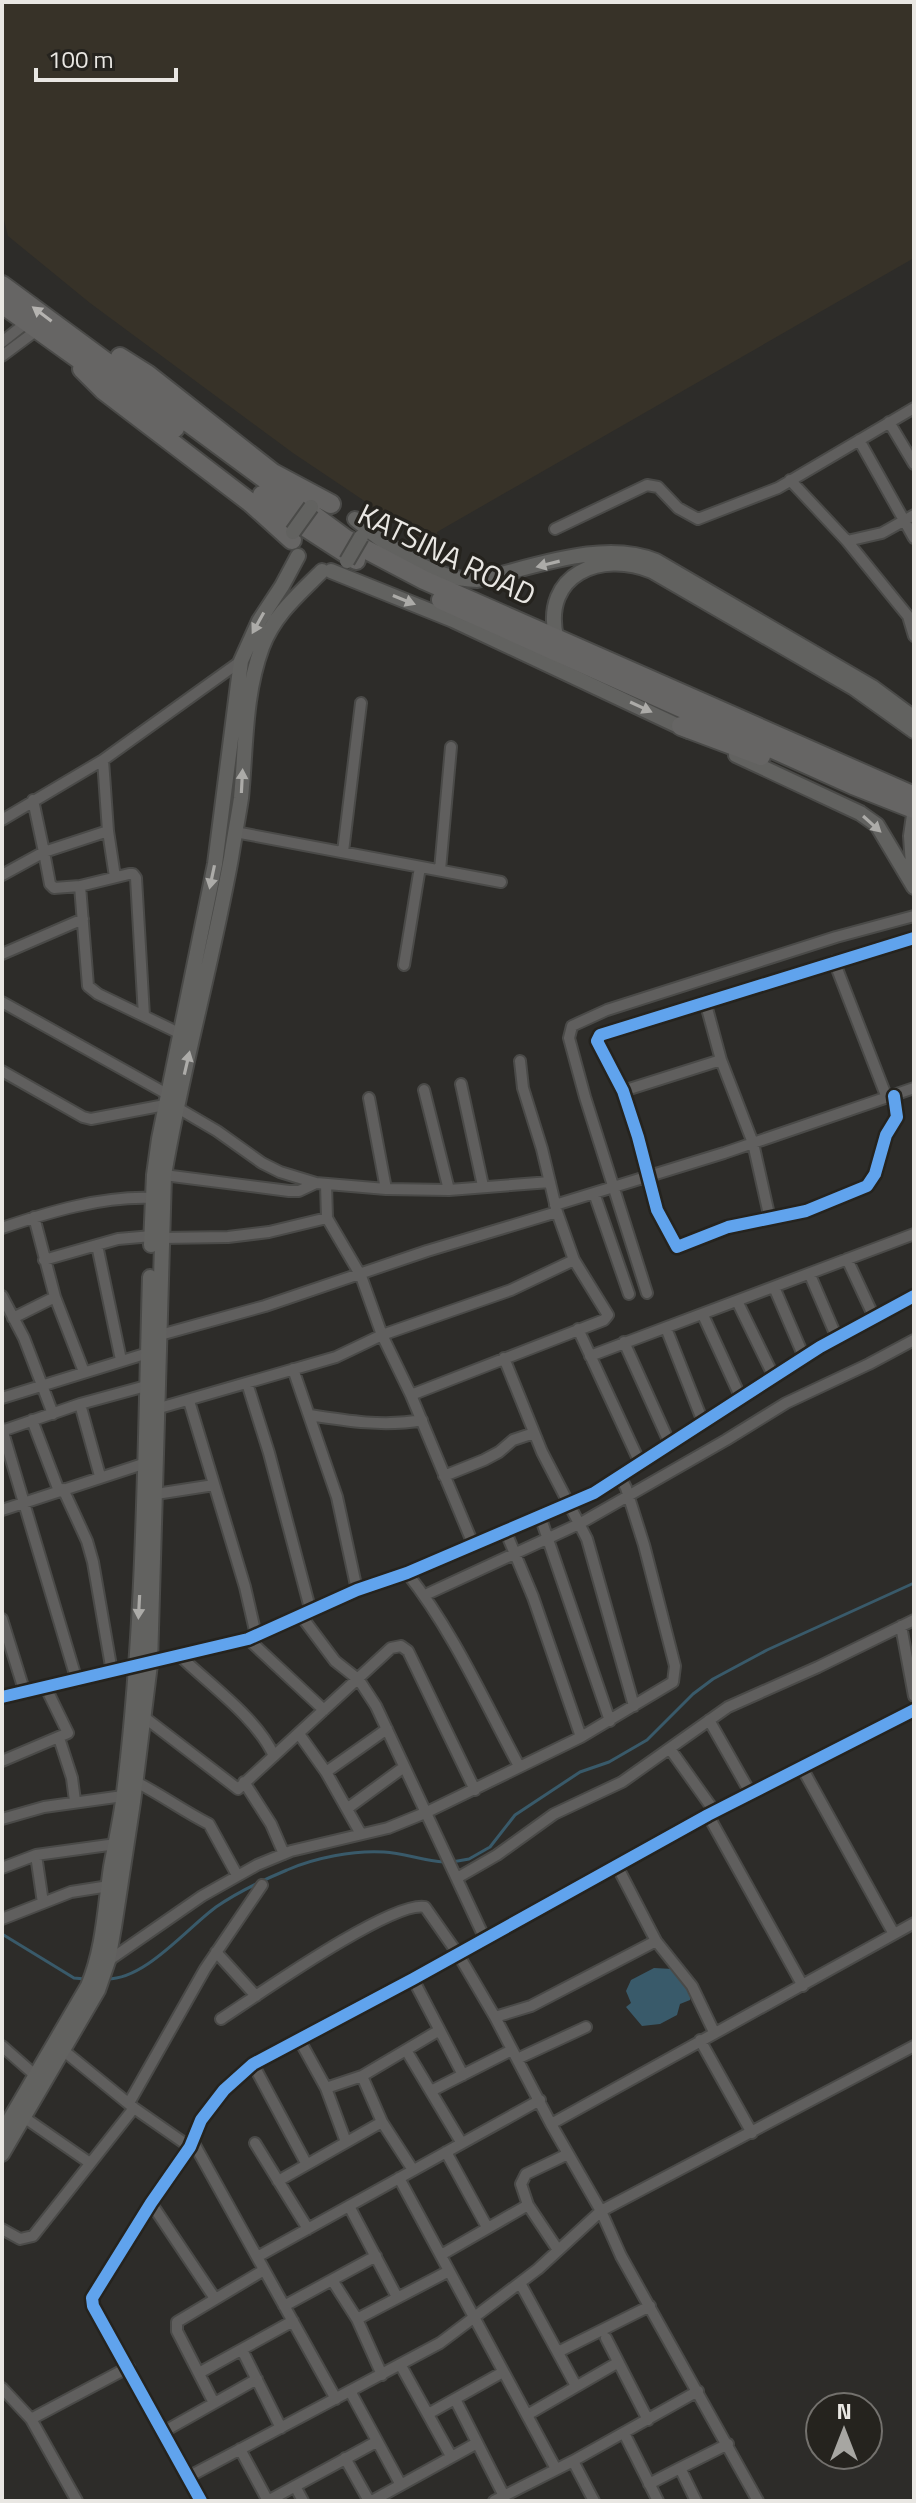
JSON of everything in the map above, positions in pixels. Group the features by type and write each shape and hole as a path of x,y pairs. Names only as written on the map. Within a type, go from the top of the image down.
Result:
{"highway":[{"name":"KATSINA ROAD","path":"2,285 78,350 201,447 308,529 362,563 914,809"},
{"name":"KATSINA ROAD","path":"2,304 32,327 78,350 362,550 914,796"},
{"path":"294,543 251,503 86,375 78,350 107,350 117,355 147,374 273,473 331,504"},
{"path":"681,726 790,767 845,792 873,800 893,801"}],"main road":[{"path":"102,1969 109,1886 142,1665 156,1494 160,1335 152,1198 179,1033 215,864 241,661 259,621 282,586 294,543 311,507 340,506 391,549 466,580 598,553 622,551 640,554 872,687 914,718"},
{"path":"2,2154 64,2051 102,1969 136,1782 144,1717 146,1386 169,1102 235,832 248,711 259,655 278,615 326,571 341,568 347,561 361,537 355,519"},
{"path":"294,543 312,568 453,620 860,813 877,825 914,887"},
{"path":"556,637 554,607 558,596 572,580 583,570 601,564 618,561 634,563 854,688 914,731"},
{"path":"914,816 911,836 914,880"},
{"path":"2,2133 93,1988"}],"street":[{"path":"2,342 32,327"},
{"path":"2,356 32,327"},
{"path":"555,529 647,485 658,487 678,508 698,519 790,480 914,408"},
{"path":"889,422 914,464"},
{"path":"859,440 909,518 914,538"},
{"path":"790,480 911,614 914,636"},
{"path":"847,541 882,533 909,518"},
{"path":"2,820 103,760 241,661"},
{"path":"343,852 361,703"},
{"path":"440,870 451,747"},
{"path":"103,760 115,877"},
{"path":"33,800 51,886 57,889 80,886 133,874 136,878 144,1016"},
{"path":"2,875 44,852 108,831"},
{"path":"235,832 501,882"},
{"path":"404,965 420,867"},
{"path":"80,886 88,986 98,994 179,1033"},
{"path":"647,1293 585,1097 569,1038 570,1030 579,1021 607,1010 836,937 914,916"},
{"path":"2,954 83,919"},
{"path":"834,961 897,1117 882,1144 875,1174 867,1186 806,1211 728,1227 677,1247 657,1210 623,1091 598,1045 600,1035 834,961 914,938"},
{"path":"671,990 678,1010"},
{"path":"705,1001 721,1060 753,1143 770,1219"},
{"path":"2,1002 169,1102 273,1169 321,1184 386,1189 449,1190 550,1182"},
{"path":"623,1091 721,1060"},
{"path":"411,1395 604,1320 608,1315 574,1260 556,1209 527,1104 520,1061"},
{"path":"2,1071 91,1119 169,1102"},
{"path":"461,1084 483,1186"},
{"path":"160,1335 361,1276 556,1209 613,1186 753,1143 914,1088"},
{"path":"424,1090 449,1190"},
{"path":"369,1098 386,1189"},
{"path":"268,1186 273,1169"},
{"path":"164,1175 299,1191 321,1184"},
{"path":"321,1184 327,1218 361,1276 382,1335 422,1420 473,1544"},
{"path":"594,1193 629,1294"},
{"path":"2,1228 34,1217 129,1197 152,1198"},
{"path":"34,1217 55,1297 84,1372"},
{"path":"44,1260 118,1239 228,1237 269,1232 327,1218"},
{"path":"590,1356 914,1234"},
{"path":"97,1245 121,1360"},
{"path":"847,1259 874,1317"},
{"path":"156,1409 336,1357 382,1335 511,1290 574,1260"},
{"path":"810,1275 837,1338"},
{"path":"774,1287 804,1357"},
{"path":"2,1296 24,1338 53,1414"},
{"path":"2,1697 252,1637 357,1590 407,1573 594,1493 804,1357 914,1296"},
{"path":"13,1318 55,1297"},
{"path":"737,1301 774,1377"},
{"path":"703,1315 741,1398"},
{"path":"666,1328 703,1422"},
{"path":"578,1329 640,1463"},
{"path":"425,1595 579,1524 786,1403 914,1340"},
{"path":"624,1342 670,1444"},
{"path":"2,1398 148,1353"},
{"path":"504,1358 534,1433 587,1539 634,1706"},
{"path":"293,1369 337,1497 357,1590"},
{"path":"247,1383 269,1453 307,1615 335,1661 359,1680 387,1729 485,1939"},
{"path":"77,1681 2,1431 80,1404 146,1386"},
{"path":"189,1401 214,1485 252,1637 324,1710"},
{"path":"80,1404 100,1476"},
{"path":"310,1415 354,1422 422,1420"},
{"path":"32,1420 61,1490 87,1541 112,1672"},
{"path":"444,1476 499,1452 513,1440 534,1433"},
{"path":"2,1510 146,1463"},
{"path":"102,1969 237,1875 284,1854 326,1841 388,1828 425,1813 581,1737 673,1682 675,1666 629,1497 620,1476"},
{"path":"156,1494 214,1485"},
{"path":"540,1516 610,1721"},
{"path":"505,1530 533,1597 581,1737"},
{"path":"407,1573 425,1595 519,1766"},
{"path":"2,1619 25,1693"},
{"path":"452,1869 497,1855 554,1814 622,1782 741,1700 914,1620"},
{"path":"901,1626 914,1696"},
{"path":"144,1717 238,1789 391,1648 401,1646 408,1651 475,1790"},
{"path":"180,1656 254,1725 268,1742 274,1756"},
{"path":"2,1761 67,1734 68,1728 46,1688"},
{"path":"201,2501 93,2306 92,2298 191,2143 201,2120 224,2090 253,2064 711,1813 914,1710"},
{"path":"709,1720 751,1794"},
{"path":"326,1772 387,1729"},
{"path":"299,1734 326,1772 361,1834"},
{"path":"59,1738 72,1778 75,1801"},
{"path":"670,1749 711,1813 803,1986"},
{"path":"801,1766 894,1934"},
{"path":"348,1808 404,1767"},
{"path":"136,1782 159,1793 188,1815 209,1824 237,1875"},
{"path":"244,1782 271,1824 284,1854"},
{"path":"2,1819 75,1801 123,1796"},
{"path":"2,1868 36,1855 116,1844"},
{"path":"36,1855 43,1903"},
{"path":"617,1866 656,1941 692,1986 714,2032"},
{"path":"2,2229 20,2239 33,2236 90,2163 131,2106 176,2017 262,1885"},
{"path":"2,1919 71,1892 109,1886"},
{"path":"221,2019 331,1948 389,1916 417,1906 428,1910 495,2017 601,2211 621,2256 758,2501"},
{"path":"551,2124 914,1923"},
{"path":"495,2017 531,2006 656,1941"},
{"path":"216,1952 256,1996"},
{"path":"413,1979 463,2075"},
{"path":"431,2091 463,2075 586,2027"},
{"path":"326,2088 362,2076 438,2031"},
{"path":"299,2039 326,2088 346,2142"},
{"path":"700,2040 752,2133"},
{"path":"2,2046 36,2076"},
{"path":"188,2477 440,2343 520,2283 601,2211 914,2046"},
{"path":"406,2050 461,2142"},
{"path":"64,2051 131,2106 191,2143 336,2399"},
{"path":"253,2064 306,2163"},
{"path":"362,2076 382,2122 413,2170"},
{"path":"257,2257 540,2100"},
{"path":"25,2118 90,2163"},
{"path":"278,2181 382,2122"},
{"path":"255,2143 308,2229"},
{"path":"446,2152 487,2227"},
{"path":"558,2250 528,2205 521,2184 526,2174 568,2154"},
{"path":"399,2178 556,2469"},
{"path":"151,2203 214,2297"},
{"path":"441,2255 528,2205"},
{"path":"349,2206 397,2297"},
{"path":"284,2306 376,2256"},
{"path":"214,2403 177,2331 177,2322 214,2297 264,2270"},
{"path":"357,2319 449,2271"},
{"path":"332,2280 357,2319 382,2375"},
{"path":"520,2283 576,2386"},
{"path":"558,2352 650,2306"},
{"path":"199,2373 293,2321"},
{"path":"606,2338 648,2420"},
{"path":"242,2350 281,2428"},
{"path":"527,2415 617,2363"},
{"path":"400,2364 451,2456"},
{"path":"31,2419 129,2367"},
{"path":"428,2414 503,2372"},
{"path":"163,2432 257,2379"},
{"path":"5,2391 31,2419 77,2501"},
{"path":"2,2407 5,2391"},
{"path":"350,2391 401,2485"},
{"path":"455,2399 499,2498 573,2461 698,2391"},
{"path":"624,2433 658,2501"},
{"path":"240,2449 268,2501 376,2442"},
{"path":"345,2458 370,2501 477,2443"},
{"path":"649,2484 728,2444"},
{"path":"573,2461 594,2501"},
{"path":"680,2468 696,2501"},
{"path":"295,2486 303,2501"}],"shaded area":[{"path":"2,2 914,2 914,258 437,532 439,551 293,453 90,303 8,236 2,212"}],"water":[{"path":"654,1968 673,1969 691,1991 690,2000 680,2004 677,2015 660,2024 642,2026 626,2007 631,2003 626,1991 631,1980"}],"waterway":[{"path":"452,1862 469,1859 490,1847 515,1815 580,1772 609,1762 647,1740 693,1694 713,1679 767,1650 914,1583"},
{"path":"105,1979 135,1972 224,1902 260,1882 309,1862 360,1852 392,1853 444,1862"},
{"path":"2,1934 74,1978 85,1979"}],"cycle path":[{"path":"894,1096 897,1117 886,1135 875,1174 867,1186 806,1211 728,1227 677,1247 657,1210 623,1091 597,1041 600,1035 914,938"},
{"path":"2,1697 248,1639 357,1590 407,1573 594,1493 820,1347 914,1296"},
{"path":"201,2501 93,2306 92,2298 190,2147 201,2120 224,2090 253,2064 708,1815 914,1710"}]}
